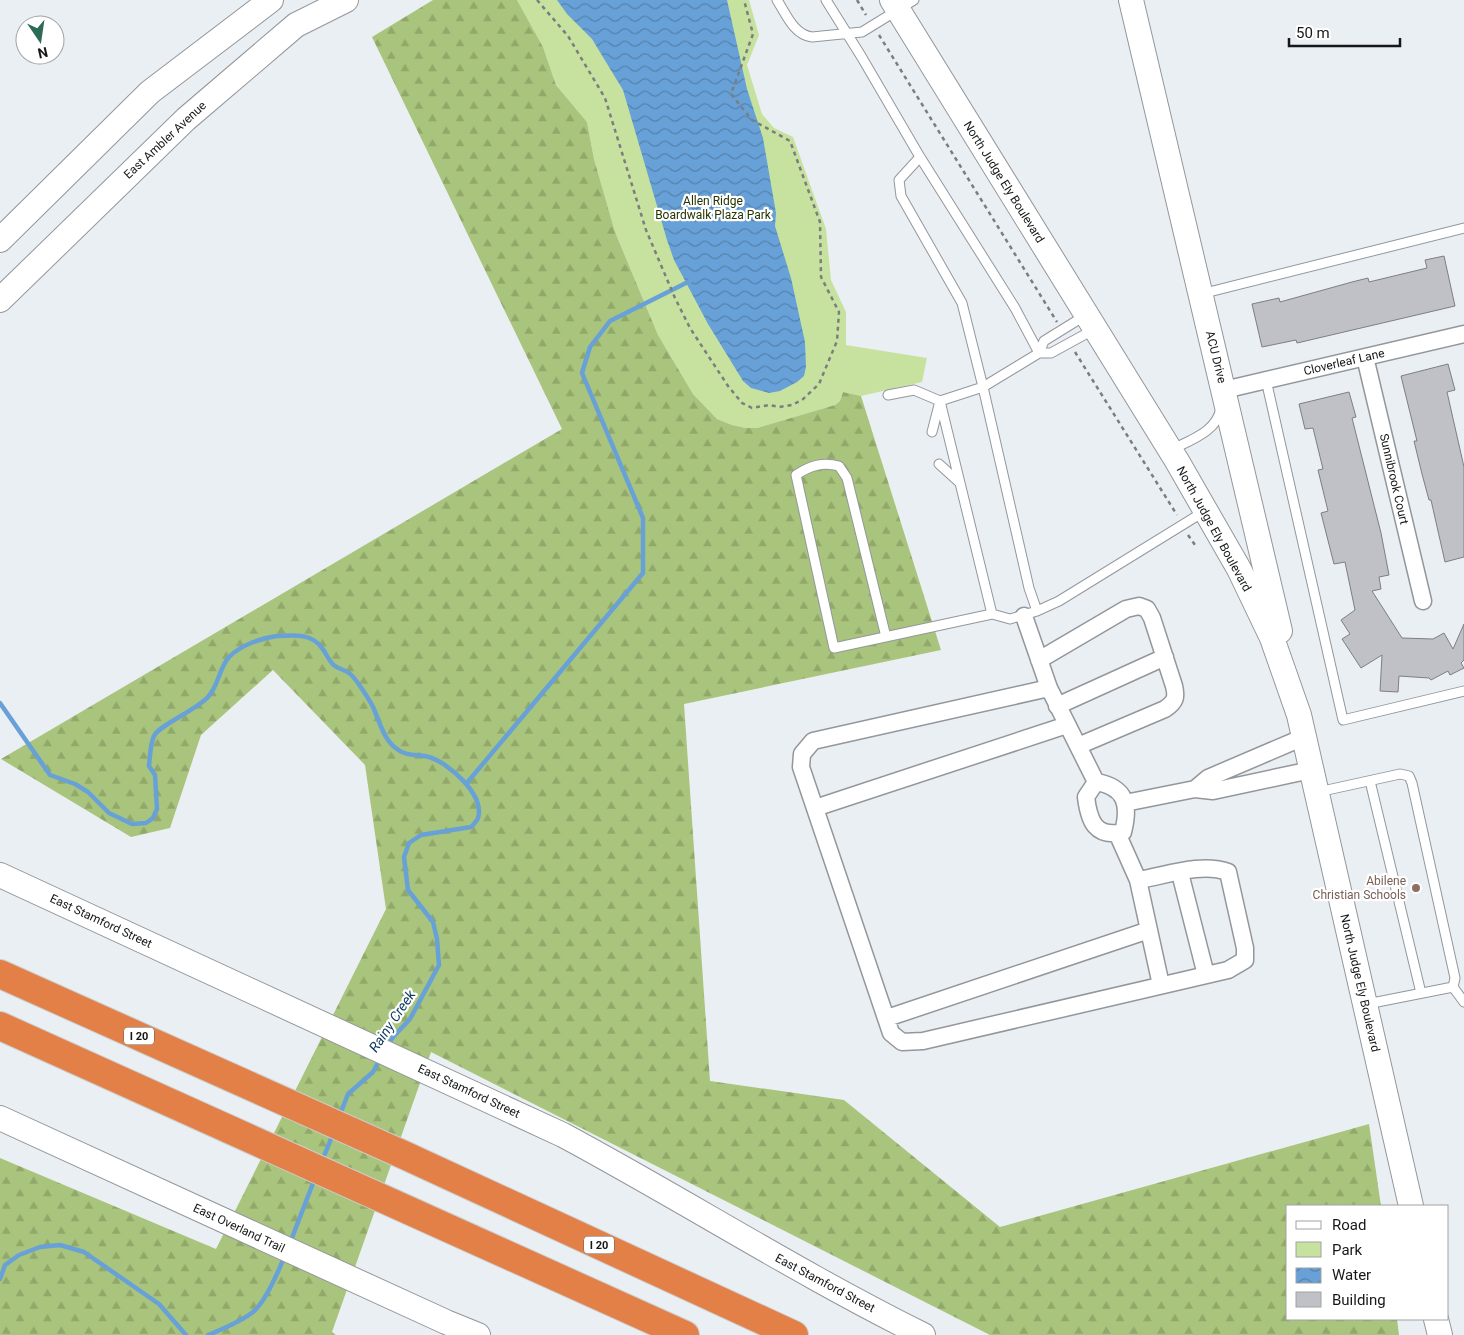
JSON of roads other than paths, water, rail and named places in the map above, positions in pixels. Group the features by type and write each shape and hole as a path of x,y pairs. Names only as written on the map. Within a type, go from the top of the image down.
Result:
{"highway":[{"name":"I 20","path":"0,974 404,1155 794,1335"},
{"path":"0,1026 685,1335"}],"main road":[{"path":"0,240 150,92 270,0"},
{"name":"East Ambler Avenue","path":"0,300 186,119 296,26 346,0"},
{"name":"ACU Drive","path":"1131,0 1224,390 1301,726"},
{"name":"North Judge Ely Boulevard","path":"901,3 1239,569 1272,638 1301,726 1412,1205"},
{"name":"East Stamford Street","path":"0,875 438,1076 570,1139 624,1168 802,1272 923,1335"},
{"name":"East Overland Trail","path":"0,1118 346,1277 478,1335"},
{"path":"1436,1320 1440,1335"}],"street":[{"name":"Cloverleaf Lane","path":"1224,390 1464,334"},
{"name":"Sunnibrook Court","path":"1365,357 1423,602"},
{"path":"1039,660 1126,609 1139,606 1147,609 1152,618 1177,696 1174,703 1165,709 1078,746"},
{"path":"1030,614 1039,660 1048,688 1096,782"},
{"path":"1057,706 1165,657"},
{"path":"1048,688 813,741 802,754 802,767 815,808 891,1033 902,1042 923,1041 1206,975 1236,967 1244,960 1245,948 1228,872 1218,868 1138,880"},
{"path":"815,808 1067,725"},
{"path":"1195,789 1208,778 1301,726"},
{"path":"1096,782 1108,784 1118,790 1125,803 1127,817 1123,832 1111,835 1099,830 1091,821 1086,797 1096,782"},
{"path":"1125,803 1195,789 1213,791 1314,782"},
{"path":"1117,833 1138,880 1161,985"},
{"path":"1180,873 1206,975"},
{"path":"887,1018 1149,930"}],"lane":[{"path":"777,0 797,32 805,37 847,35 862,32 901,3"},
{"path":"826,0 920,157 1015,308 1039,353"},
{"path":"920,157 899,180 901,196 962,303 1029,588 1030,614"},
{"path":"1201,294 1464,228"},
{"path":"1039,353 1044,341 1091,322"},
{"path":"888,395 914,390 940,401 983,387 1039,353 1051,353 1091,322"},
{"path":"1266,380 1343,720 1464,691"},
{"path":"1170,451 1211,428 1220,416 1224,390"},
{"path":"932,432 940,401"},
{"path":"940,401 992,614"},
{"path":"886,637 847,478 839,466 825,463 806,468 796,475 834,648 886,637 992,614 1010,619 1030,614 1059,601 1205,511"},
{"path":"939,464 960,483"},
{"path":"1314,782 1370,781 1400,774 1409,776 1456,978 1453,987"},
{"path":"1370,781 1421,993"},
{"path":"1364,1005 1453,987"},
{"path":"1453,987 1464,1002"}],"water":[{"path":"557,0 727,0 747,89 763,138 776,213 775,226 791,278 805,342 806,367 804,376 797,382 780,391 769,393 751,388 743,381 708,324 674,260 623,90 592,39 567,14"}],"waterway":[{"path":"466,784 643,573 643,518 582,373 590,347 610,321 690,281"},
{"name":"Rainy Creek","path":"0,703 50,775 75,784 88,792 109,813 132,824 146,823 153,818 157,809 155,775 149,766 150,751 157,732 208,697 215,687 226,661 245,646 264,638 289,635 307,637 318,643 333,664 352,675 358,683 371,703 385,736 392,745 401,752 429,757 446,766 464,781 471,790 479,809 478,818 471,827 421,835 409,843 404,857 408,890 433,922 437,939 439,965 410,1019 387,1046"},
{"name":"Rainy Creek","path":"339,1117 348,1094 373,1072 380,1059"},
{"name":"Rainy Creek","path":"322,1161 333,1134"},
{"name":"Rainy Creek","path":"290,1243 315,1178"},
{"name":"Rainy Creek","path":"0,1279 5,1265 19,1255 40,1247 60,1245 84,1252 159,1304 186,1335"},
{"name":"Rainy Creek","path":"208,1335 243,1319 258,1307 272,1285 285,1255"}],"place":[{"name":"Abilene Christian Schools","path":"1416,888"}],"park label":[{"name":"Allen Ridge Boardwalk Plaza Park","path":"713,208"}]}
